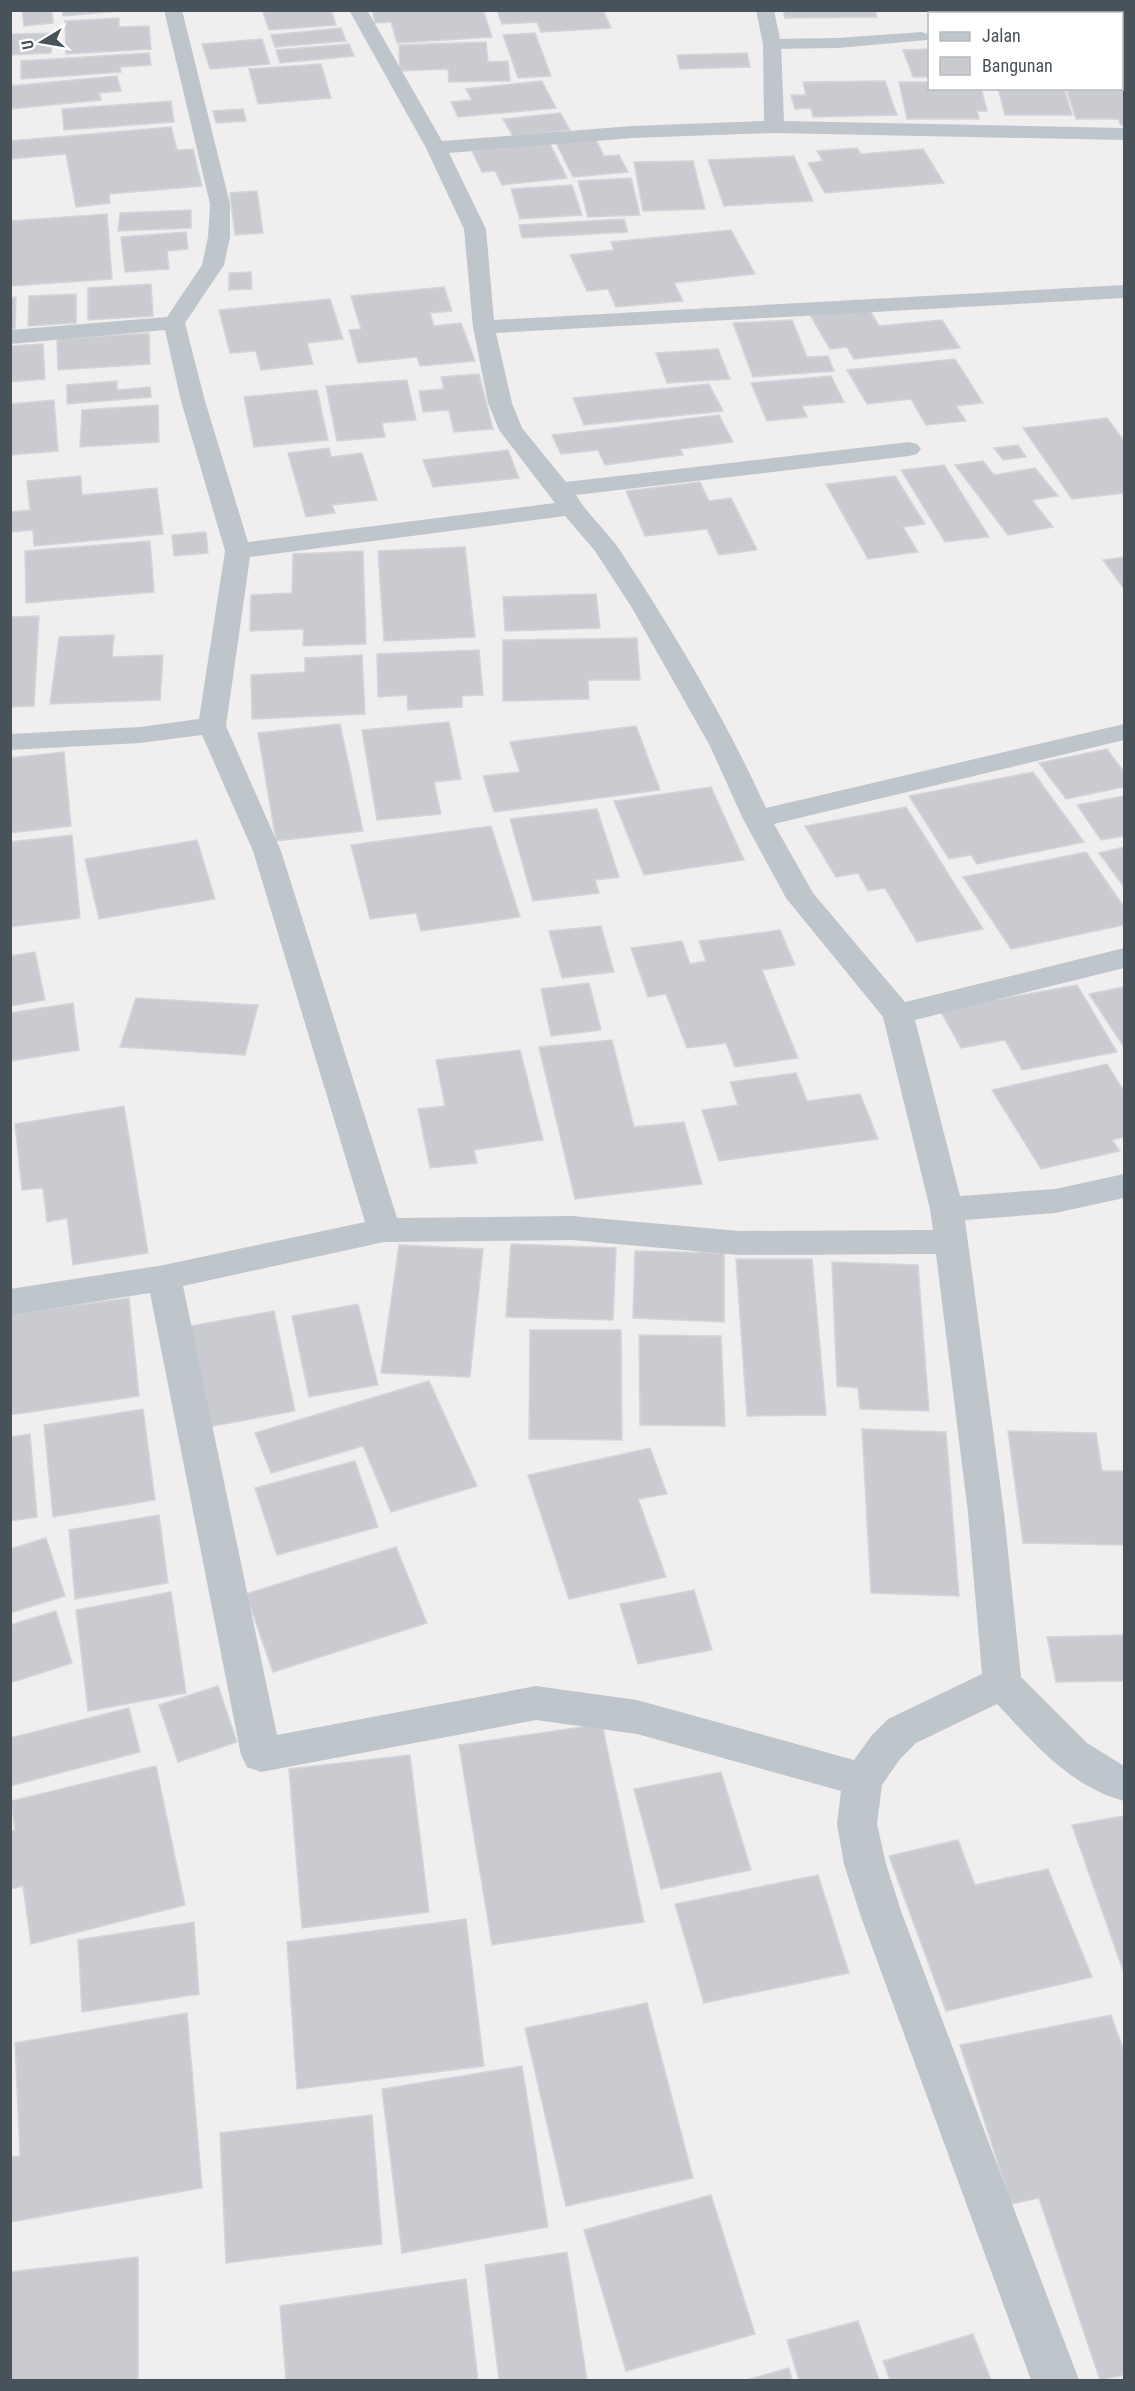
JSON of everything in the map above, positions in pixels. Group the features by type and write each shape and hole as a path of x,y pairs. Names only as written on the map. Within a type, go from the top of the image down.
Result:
{"street":[{"path":"173,10 220,204 219,237 213,265 174,323 193,401 237,551 212,726 267,851 384,1230"},
{"path":"358,10 436,148 475,229 484,327 500,403 511,430 605,547 645,608 724,746 757,819 791,882 811,911 898,1014 947,1209 986,1513 1002,1683 1054,1737 1091,1770 1125,1784"},
{"path":"765,10 772,44 774,127"},
{"path":"436,148 632,132 774,127 1125,134"},
{"path":"484,327 1125,291"},
{"path":"10,337 174,323"},
{"path":"237,551 565,499 909,449"},
{"path":"10,742 140,735 212,726"},
{"path":"757,819 1125,732"},
{"path":"898,1014 1125,958"},
{"path":"947,1209 1055,1201 1125,1186"},
{"path":"10,1302 164,1278 384,1230 572,1228 739,1243 951,1242"},
{"path":"164,1278 261,1755 536,1702 637,1717 863,1780"},
{"path":"1002,1683 902,1731 886,1747 863,1780 857,1824 865,1864 1055,2380"}],"lane":[{"path":"772,44 837,43 922,37"}],"building":[{"path":"22,10 52,10 53,23 24,26"},
{"path":"62,10 132,10 63,16"},
{"path":"331,10 336,25 269,30 263,12"},
{"path":"372,10 483,10 492,37 397,43 391,22 375,23"},
{"path":"497,10 603,10 611,28 541,32 537,22 502,24"},
{"path":"783,10 875,10 877,17 785,18"},
{"path":"928,10 984,10 984,12 929,12"},
{"path":"1043,10 1122,10 1123,12 1044,12"},
{"path":"119,18 119,27 149,26 151,49 66,54 65,21"},
{"path":"341,28 346,41 275,47 271,35"},
{"path":"54,33 51,53 10,55 12,34"},
{"path":"535,33 551,76 518,78 503,35"},
{"path":"262,39 270,64 210,69 202,44"},
{"path":"486,42 488,62 508,61 510,81 449,82 448,69 400,71 399,45"},
{"path":"349,44 354,56 280,63 276,50"},
{"path":"928,49 928,77 913,77 903,50"},
{"path":"149,53 151,65 120,67 121,72 21,79 21,61"},
{"path":"747,53 750,67 680,69 677,55"},
{"path":"321,64 331,98 258,104 249,69"},
{"path":"117,76 121,91 99,93 101,100 10,109 10,86"},
{"path":"1124,80 1124,125 1121,125 1118,119 1076,119 1067,90 1123,90"},
{"path":"542,81 556,108 458,117 451,102 472,100 466,89"},
{"path":"885,81 897,115 813,117 811,108 795,109 791,95 806,95 803,82"},
{"path":"899,82 928,82 928,90 982,90 987,111 977,111 979,119 907,119"},
{"path":"999,90 1065,90 1072,115 1005,115"},
{"path":"171,101 174,122 64,130 62,109"},
{"path":"243,109 246,121 216,123 213,111"},
{"path":"560,113 570,130 513,136 503,119"},
{"path":"171,127 177,150 193,149 202,186 109,194 110,203 76,207 66,154 10,159 10,141"},
{"path":"596,140 604,156 619,155 628,172 573,177 556,143"},
{"path":"550,144 567,178 502,185 495,171 482,172 472,151"},
{"path":"857,148 861,154 923,149 944,183 825,193 808,163 823,161 817,151"},
{"path":"794,156 813,201 724,206 708,160"},
{"path":"693,161 705,209 643,211 634,162"},
{"path":"631,178 640,215 588,217 578,181"},
{"path":"572,185 582,215 520,219 511,189"},
{"path":"257,191 263,233 235,235 230,193"},
{"path":"191,210 191,228 118,231 120,213"},
{"path":"107,214 112,279 10,286 10,221"},
{"path":"624,219 628,232 522,238 519,225"},
{"path":"731,230 755,274 674,283 683,301 616,307 608,289 587,291 570,255 614,250 611,242"},
{"path":"186,232 188,249 167,251 169,269 125,272 121,237"},
{"path":"251,272 252,289 229,290 229,273"},
{"path":"151,284 153,316 88,320 88,288"},
{"path":"444,287 452,311 430,313 434,326 461,323 475,361 420,366 417,357 358,363 349,330 361,329 351,296"},
{"path":"76,294 76,323 28,326 29,296"},
{"path":"16,297 15,329 10,329 10,298"},
{"path":"330,299 343,339 307,343 313,364 261,370 256,351 230,353 219,310"},
{"path":"869,309 879,326 942,320 960,348 854,359 847,347 830,349 810,315"},
{"path":"792,320 807,357 828,356 834,371 753,377 733,323"},
{"path":"149,333 150,364 58,370 57,339"},
{"path":"43,344 45,379 10,382 10,346"},
{"path":"718,349 730,379 667,383 656,353"},
{"path":"955,359 983,403 956,406 966,421 926,425 911,399 867,404 847,370"},
{"path":"479,374 493,429 454,432 449,410 423,412 419,391 444,389 441,377"},
{"path":"831,376 844,402 802,406 807,417 767,421 751,383"},
{"path":"407,380 416,420 382,423 385,437 337,441 326,386"},
{"path":"117,381 117,390 150,387 151,397 67,404 67,385"},
{"path":"709,384 723,411 584,425 573,398"},
{"path":"317,390 328,440 254,447 244,397"},
{"path":"54,400 58,451 10,455 10,404"},
{"path":"158,405 159,442 80,447 82,410"},
{"path":"719,415 733,442 680,449 683,455 605,465 598,450 561,454 552,435"},
{"path":"1107,418 1124,441 1124,493 1072,499 1023,428"},
{"path":"1018,445 1026,457 1003,460 994,448"},
{"path":"329,448 331,457 362,453 377,500 332,505 335,513 306,517 288,453"},
{"path":"508,450 519,478 433,487 423,460"},
{"path":"983,461 994,475 1035,468 1058,496 1032,500 1053,527 1008,535 955,465"},
{"path":"944,465 989,537 945,542 901,470"},
{"path":"81,476 82,495 157,488 163,534 34,546 33,530 10,532 10,512 30,510 27,481"},
{"path":"895,476 925,524 903,527 918,552 868,559 826,484"},
{"path":"700,482 709,501 731,498 757,550 719,555 707,529 645,536 626,491"},
{"path":"206,532 208,553 174,556 172,535"},
{"path":"150,541 154,592 26,603 25,551"},
{"path":"465,547 475,637 384,641 378,551"},
{"path":"363,551 366,644 303,646 304,629 250,631 251,595 292,593 293,554"},
{"path":"1124,557 1124,589 1103,560"},
{"path":"596,594 600,628 505,631 503,597"},
{"path":"39,616 34,706 10,707 10,617"},
{"path":"114,635 112,657 163,655 160,700 50,704 59,637"},
{"path":"637,638 640,680 588,680 589,699 503,701 503,640"},
{"path":"479,650 483,695 462,696 462,707 408,710 407,695 378,697 377,654"},
{"path":"362,655 365,714 252,719 251,675 305,672 305,658"},
{"path":"449,722 461,779 434,782 441,814 377,820 362,730"},
{"path":"340,724 363,831 276,841 258,733"},
{"path":"636,726 660,790 494,812 483,776 520,772 510,742"},
{"path":"1107,749 1124,772 1124,787 1066,799 1039,763"},
{"path":"64,752 71,826 10,833 10,758"},
{"path":"1033,772 1084,842 977,864 971,855 949,859 909,796"},
{"path":"711,787 744,860 644,875 614,801"},
{"path":"1124,796 1124,836 1101,840 1077,805"},
{"path":"906,807 983,929 917,942 885,888 868,891 858,873 836,877 805,826"},
{"path":"597,809 619,877 595,880 599,893 533,901 510,819"},
{"path":"491,826 520,917 421,931 416,913 370,919 351,845"},
{"path":"72,835 80,918 10,927 10,842"},
{"path":"197,840 215,899 99,919 85,859"},
{"path":"1124,847 1124,887 1099,853"},
{"path":"1086,852 1124,907 1124,925 1011,949 963,877"},
{"path":"601,926 614,972 562,978 549,931"},
{"path":"780,930 795,965 762,970 798,1058 735,1067 726,1043 687,1048 666,994 648,997 631,948 682,941 690,964 706,961 699,941"},
{"path":"35,952 45,1000 10,1006 10,956"},
{"path":"589,983 601,1030 551,1036 541,989"},
{"path":"1077,985 1117,1052 1022,1070 1005,1040 961,1048 940,1010"},
{"path":"1124,987 1124,1047 1089,994"},
{"path":"136,998 258,1005 245,1055 120,1047"},
{"path":"73,1003 79,1050 10,1061 10,1013"},
{"path":"612,1040 634,1127 684,1122 702,1184 575,1199 539,1047"},
{"path":"520,1050 543,1140 474,1150 477,1163 430,1168 418,1109 445,1106 436,1060"},
{"path":"1107,1064 1124,1091 1124,1137 1112,1140 1120,1151 1041,1169 992,1090"},
{"path":"796,1073 807,1101 860,1094 878,1139 719,1161 702,1110 738,1105 730,1082"},
{"path":"124,1106 148,1253 73,1265 67,1218 47,1222 43,1188 22,1190 15,1124"},
{"path":"511,1244 616,1248 613,1320 506,1317"},
{"path":"399,1245 483,1249 470,1377 381,1373"},
{"path":"635,1251 724,1253 724,1322 633,1318"},
{"path":"736,1259 812,1259 826,1415 747,1416"},
{"path":"832,1262 918,1265 929,1411 860,1409 858,1388 837,1386"},
{"path":"129,1298 139,1396 10,1415 10,1314"},
{"path":"358,1304 378,1385 309,1397 292,1316"},
{"path":"274,1311 295,1411 208,1427 190,1326"},
{"path":"530,1330 621,1330 622,1440 529,1439"},
{"path":"639,1335 721,1336 725,1426 640,1425"},
{"path":"429,1381 477,1486 391,1512 363,1446 271,1473 255,1433"},
{"path":"143,1409 155,1500 53,1517 44,1425"},
{"path":"862,1429 946,1432 959,1596 871,1593"},
{"path":"1008,1431 1096,1433 1102,1471 1124,1471 1124,1545 1023,1543"},
{"path":"30,1434 37,1517 10,1521 10,1437"},
{"path":"650,1448 667,1494 638,1499 666,1577 569,1599 528,1475"},
{"path":"355,1461 378,1527 277,1555 255,1488"},
{"path":"159,1515 168,1583 75,1599 69,1530"},
{"path":"46,1538 65,1596 10,1613 10,1549"},
{"path":"396,1547 427,1623 273,1672 246,1594"},
{"path":"694,1590 712,1650 638,1664 620,1604"},
{"path":"171,1592 186,1693 88,1711 76,1610"},
{"path":"56,1611 72,1663 10,1683 10,1625"},
{"path":"1124,1635 1124,1681 1056,1682 1047,1637"},
{"path":"218,1686 237,1742 178,1762 159,1705"},
{"path":"129,1708 140,1752 10,1786 10,1738"},
{"path":"602,1724 644,1922 492,1945 459,1745"},
{"path":"410,1755 429,1912 302,1928 289,1769"},
{"path":"156,1766 185,1905 31,1944 23,1886 10,1889 10,1832 15,1830 11,1801"},
{"path":"721,1772 751,1870 661,1889 634,1789"},
{"path":"1124,1816 1124,1973 1072,1825"},
{"path":"958,1840 975,1885 1048,1869 1092,1977 946,2011 889,1856"},
{"path":"818,1875 849,1973 704,2003 675,1904"},
{"path":"466,1919 484,2066 297,2089 287,1942"},
{"path":"194,1922 199,1994 82,2012 78,1940"},
{"path":"647,2003 693,2178 566,2206 525,2028"},
{"path":"187,2013 202,2188 10,2222 10,2157 20,2156 15,2043"},
{"path":"1111,2015 1124,2051 1124,2375 1100,2380 1039,2198 1011,2204 960,2045"},
{"path":"522,2066 548,2227 402,2253 382,2089"},
{"path":"372,2115 382,2244 226,2263 220,2133"},
{"path":"711,2195 755,2334 626,2371 584,2230"},
{"path":"567,2252 587,2380 499,2380 485,2265"},
{"path":"138,2257 138,2380 10,2380 10,2272"},
{"path":"466,2279 478,2380 286,2380 280,2306"},
{"path":"858,2321 879,2380 799,2380 787,2340"},
{"path":"973,2334 991,2380 890,2380 883,2361"},
{"path":"789,2368 792,2380 746,2380"}]}
